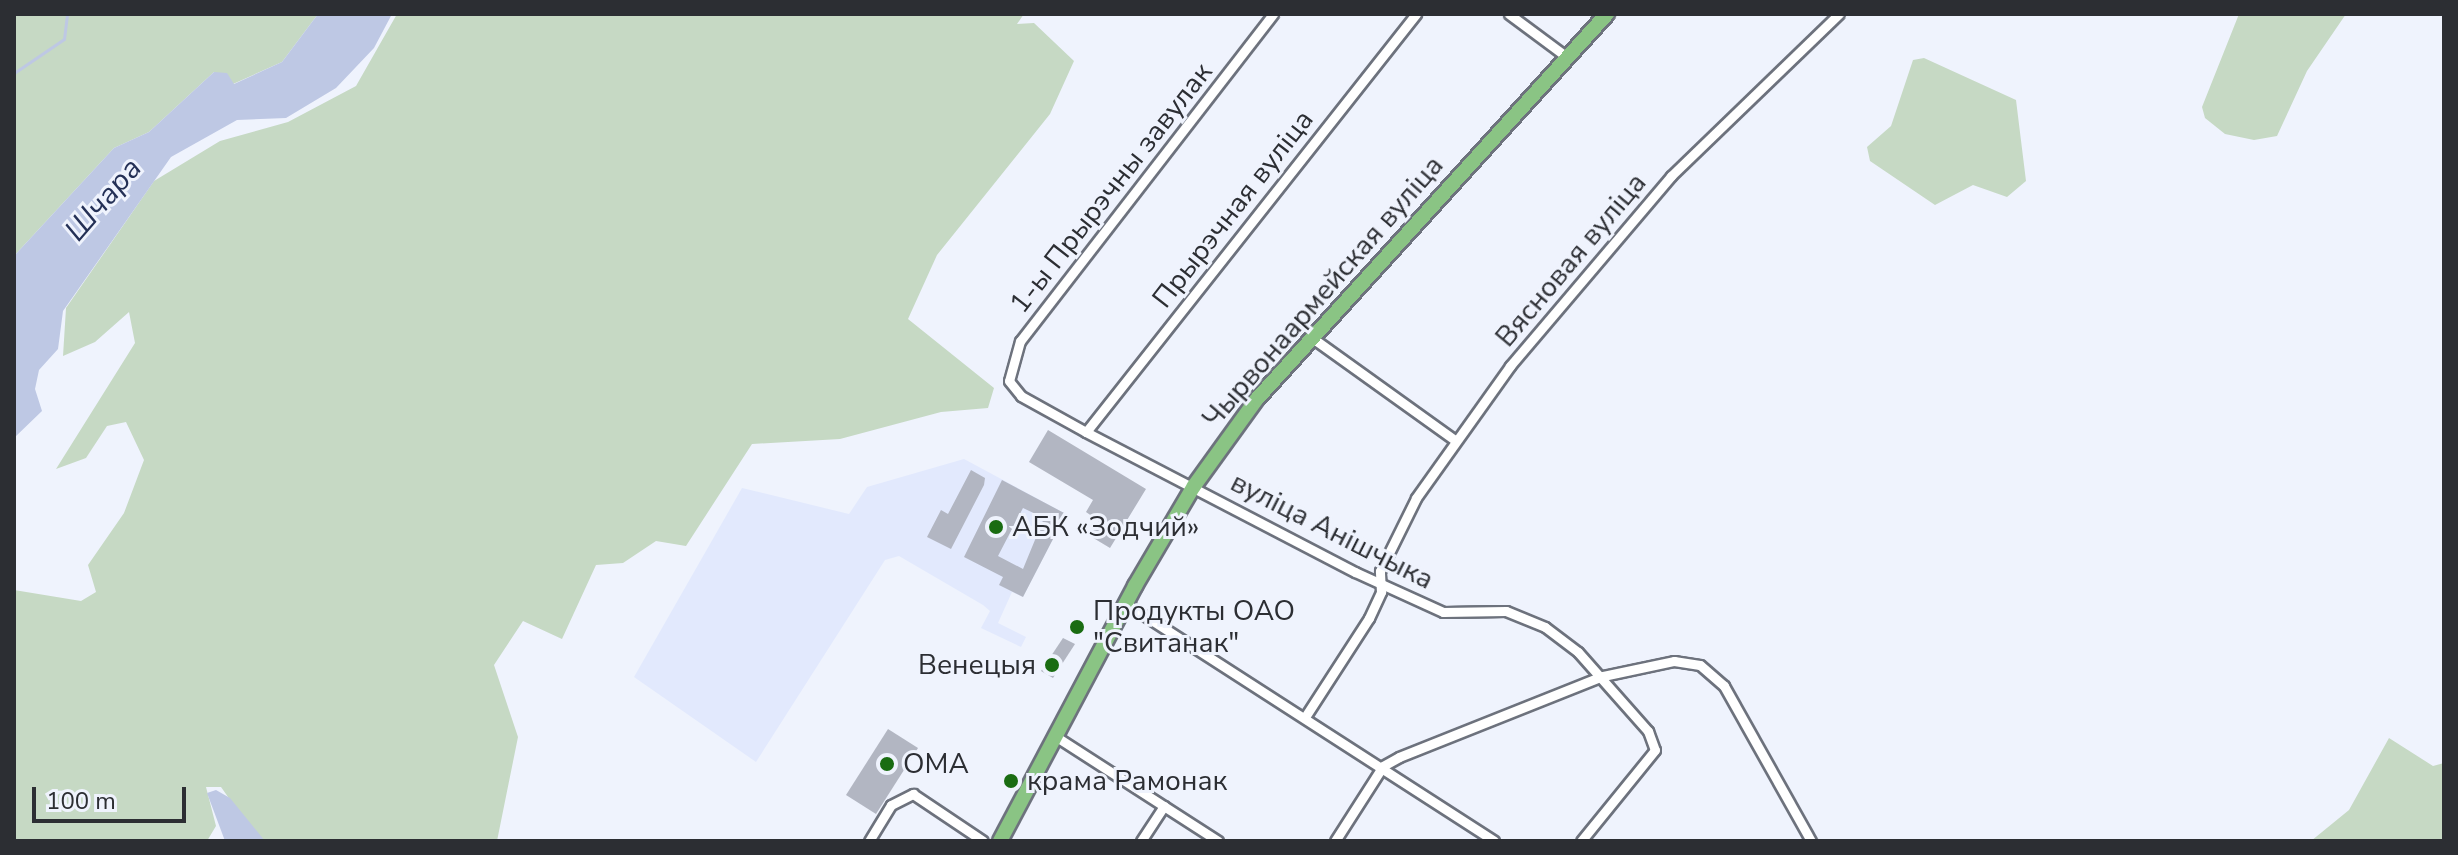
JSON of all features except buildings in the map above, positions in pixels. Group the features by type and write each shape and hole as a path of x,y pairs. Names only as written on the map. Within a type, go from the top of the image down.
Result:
{"highway":[{"name":"Чырвонаармейская вуліца","path":"1000,841 1125,603 1194,486 1311,337 1607,14"}],"street":[{"name":"1-ы Прырэчны завулак","path":"1021,396 1009,381 1020,341 1273,14"},
{"name":"Прырэчная вуліца","path":"1086,432 1416,14"},
{"path":"1509,14 1567,57"},
{"name":"Вясновая вуліца","path":"1379,582 1380,571 1416,498 1455,440 1671,176 1839,14"},
{"path":"1311,337 1455,440"},
{"name":"вуліца Анішчыка","path":"1021,396 1379,582 1443,612 1506,611 1545,627 1603,676 1648,731 1655,750 1581,841"},
{"path":"1305,717 1369,618 1379,582"},
{"path":"1125,603 1383,766 1494,841"},
{"path":"1335,841 1383,766 1603,676 1674,661 1700,665 1724,686 1811,841"},
{"path":"1055,736 1218,841"},
{"path":"869,841 891,805 913,794 983,841"},
{"path":"1141,841 1164,806"}],"shaded area":[{"path":"964,459 1066,514 1023,597 1012,592 998,623 1026,637 1021,647 981,628 990,611 983,605 899,556 885,560 756,762 634,677 742,488 849,514 867,487"}],"green space":[{"path":"14,14 318,14 282,62 233,84 214,72 149,132 114,148 14,256"},
{"path":"397,14 1024,14 1017,24 1034,23 1074,61 1050,114 937,255 908,319 994,388 988,408 941,412 840,439 752,444 686,546 656,541 623,563 596,565 562,639 523,621 494,665 518,737 497,841 259,841 221,787 206,787 216,826 207,841 14,841 14,590 81,601 96,592 88,565 124,513 144,460 126,422 107,426 86,458 56,469 135,343 129,312 95,342 63,356 66,308 154,181 220,141 288,122 356,86"},
{"path":"2239,14 2346,14 2307,71 2277,136 2254,140 2225,134 2205,118 2202,107"},
{"path":"1924,58 2016,100 2026,181 2007,197 1973,185 1935,205 1870,161 1867,147 1891,126 1913,60"},
{"path":"2389,738 2433,766 2444,763 2444,841 2311,841 2349,810"}],"water":[{"name":"Шчара","path":"318,14 392,14 374,48 336,88 286,118 237,120 171,157 63,311 58,349 39,370 35,389 42,411 14,438 14,256 114,148 149,132 214,72 227,73 234,84 282,62"},
{"path":"216,790 230,798 265,841 225,841 207,793"}],"waterway":[{"path":"14,73 64,39 67,14"}],"place":[{"name":"АБК «Зодчий»","path":"996,527"},
{"name":"Продукты ОАО \"Свитанак\"","path":"1077,627"},
{"name":"Венецыя","path":"1052,665"},
{"name":"ОМА","path":"887,764"},
{"name":"крама Рамонак","path":"1011,781"}]}
